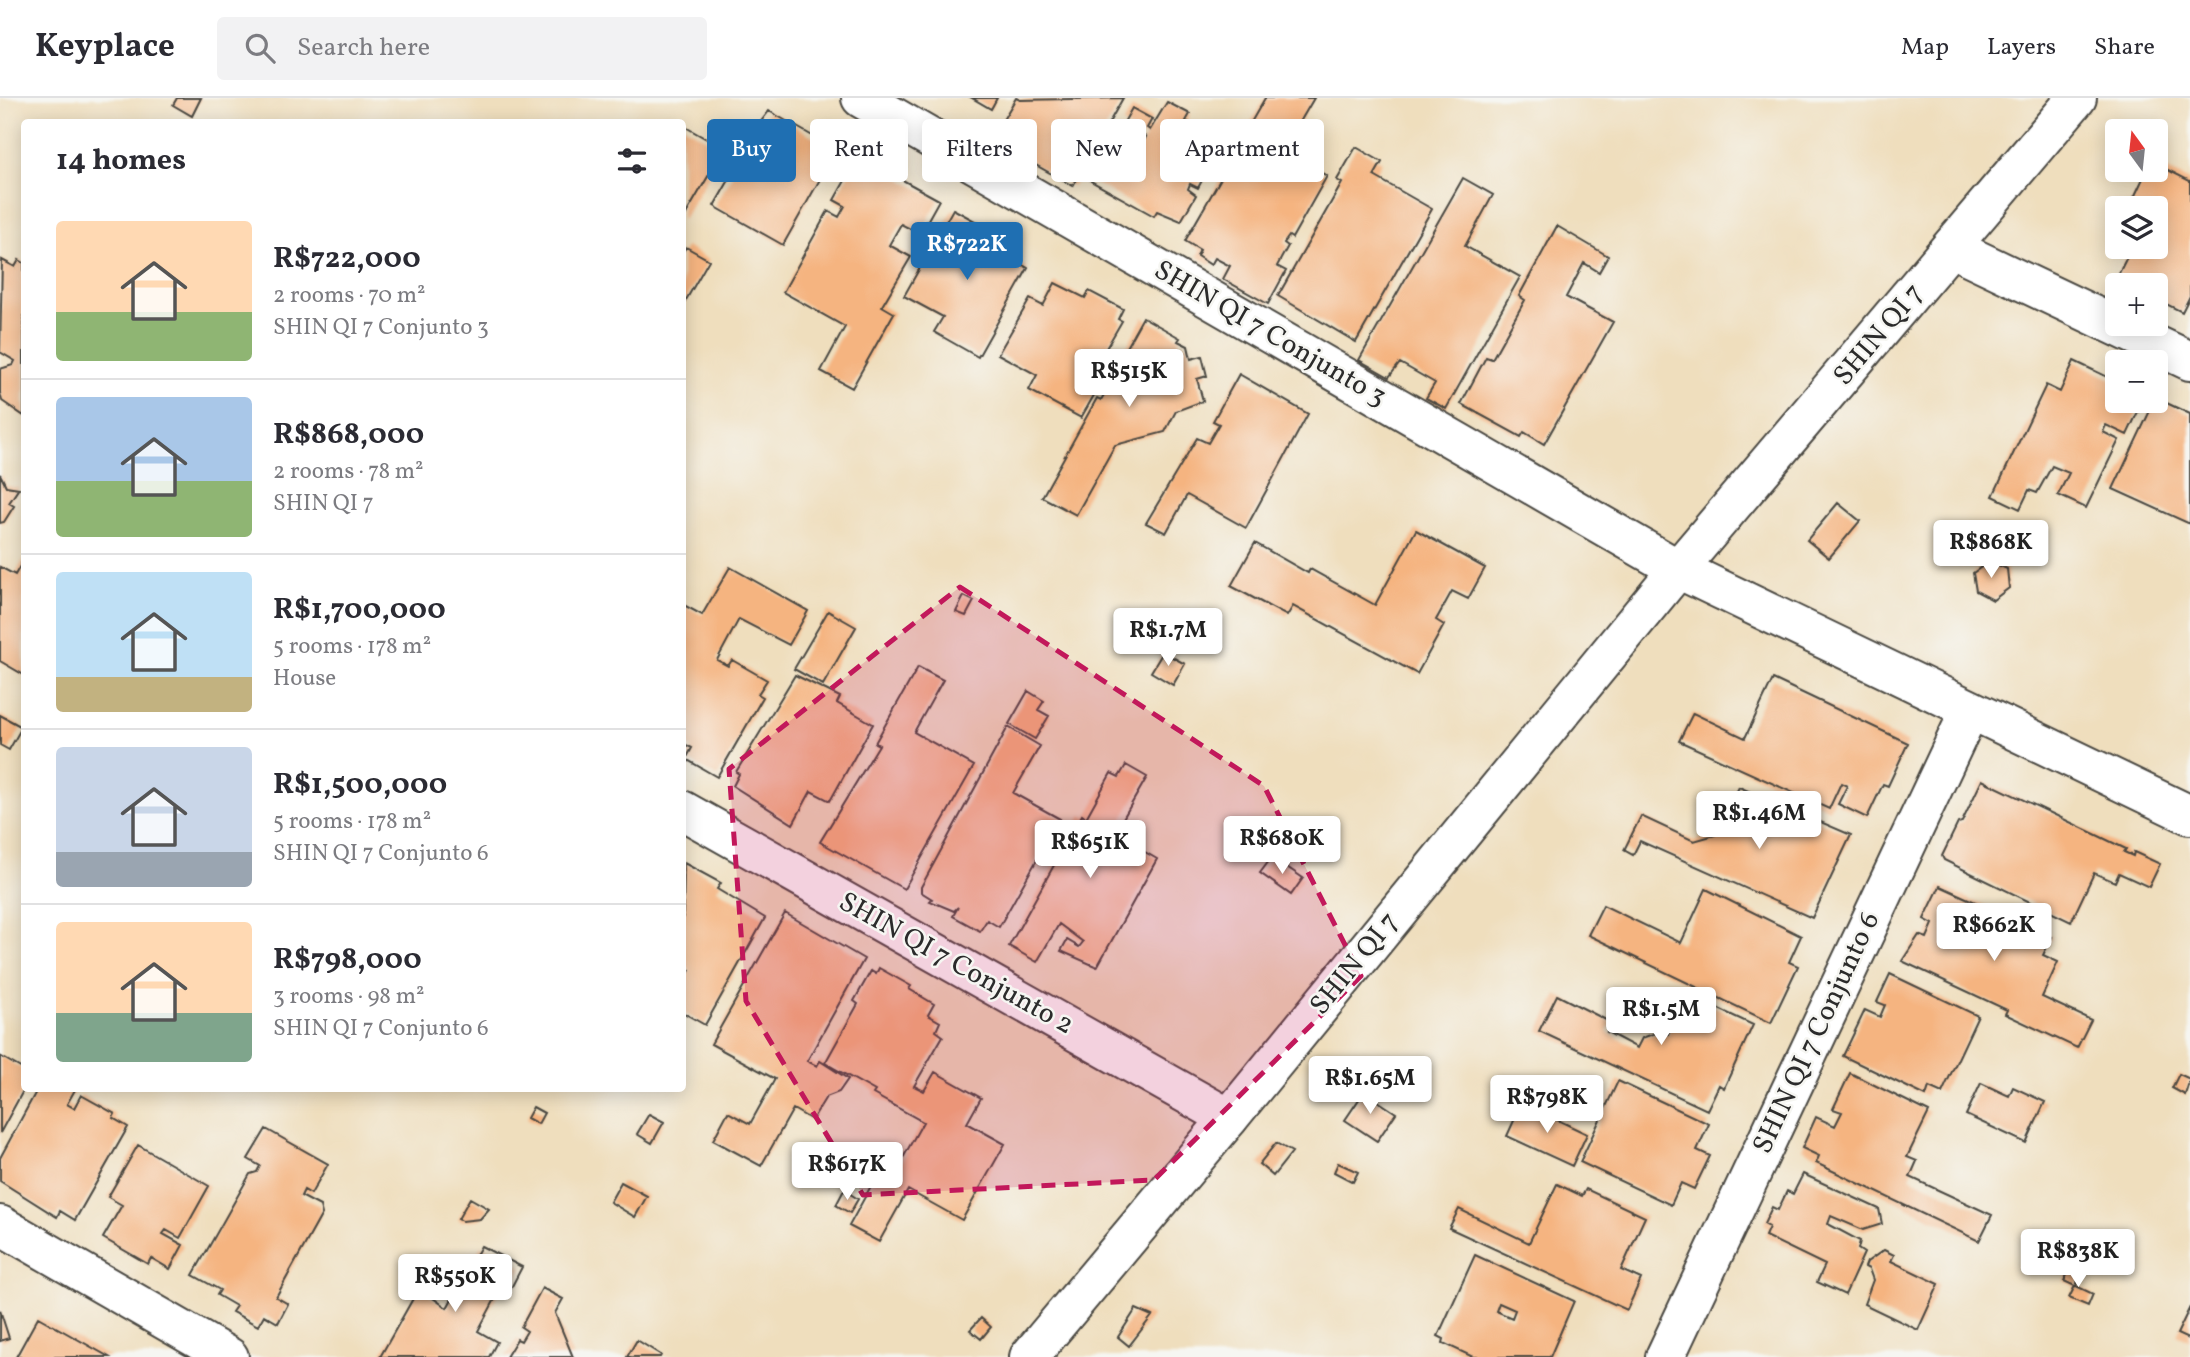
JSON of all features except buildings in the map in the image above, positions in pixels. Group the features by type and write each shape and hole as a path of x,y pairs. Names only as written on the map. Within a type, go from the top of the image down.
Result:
{"street":[{"name":"SHIN QI 7 Conjunto 3","path":"861,98 1678,569"},
{"name":"SHIN QI 7","path":"1029,1357 1229,1118 1678,569 2077,98"},
{"path":"1952,248 2190,361"},
{"path":"1678,569 2190,815"},
{"name":"SHIN QI 7 Conjunto 6","path":"1665,1357 1970,710"},
{"name":"SHIN QI 7 Conjunto 2","path":"686,812 1229,1118"},
{"path":"0,1225 229,1357"}],"highlighted area":[{"path":"960,587 1264,786 1361,976 1154,1180 863,1195 746,1001 729,769"}]}
